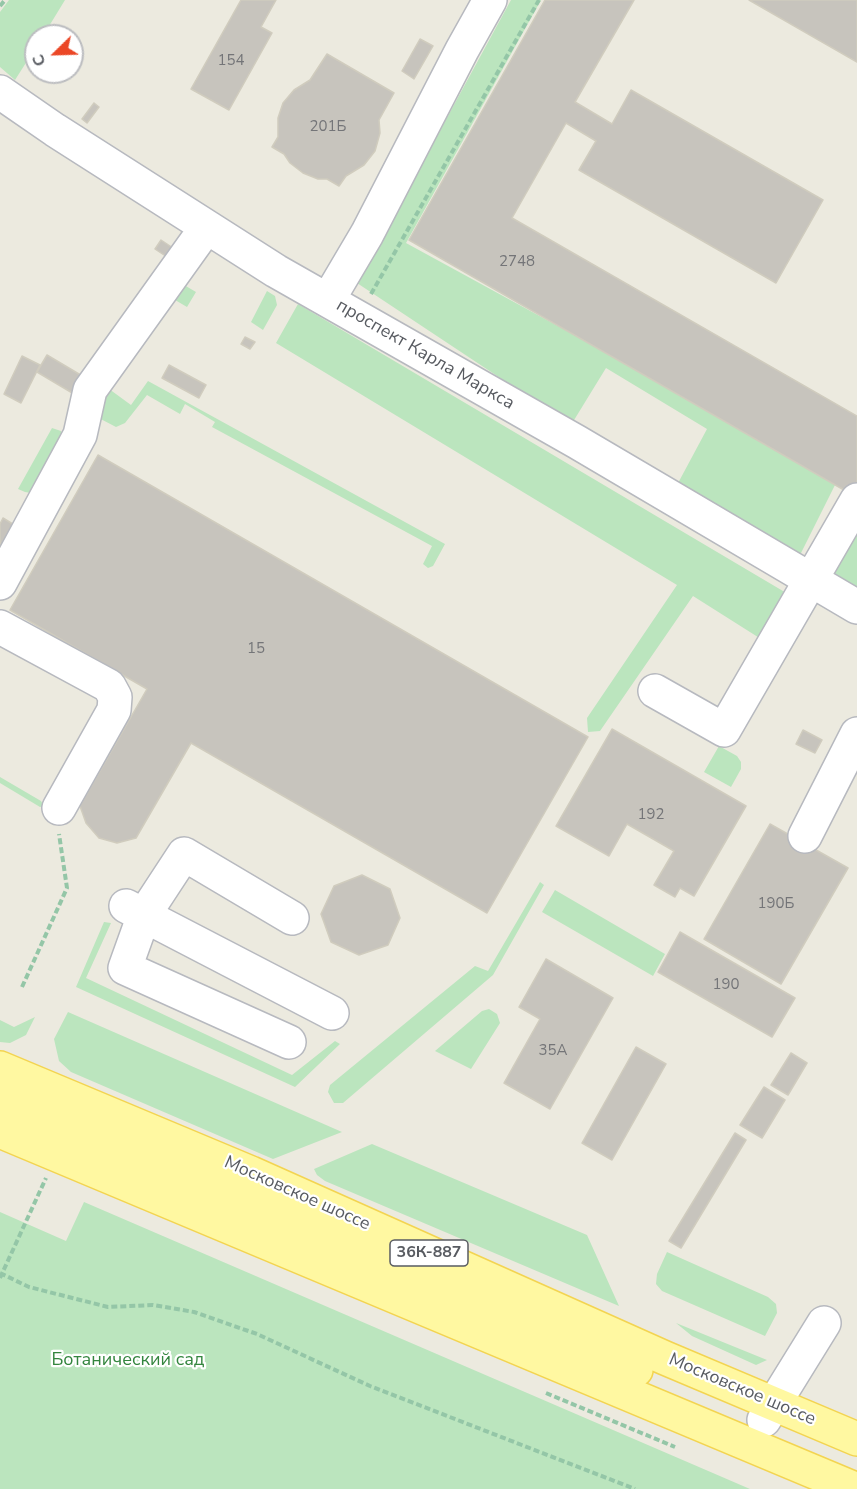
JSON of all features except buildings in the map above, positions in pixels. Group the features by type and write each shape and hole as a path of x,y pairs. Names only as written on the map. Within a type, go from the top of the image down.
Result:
{"main road":[{"name":"Московское шоссе","path":"0,1068 251,1173 769,1412 857,1459"},
{"name":"Московское шоссе","path":"0,1099 205,1184 684,1390 769,1412 857,1439"},
{"name":"36К-887","path":"0,1131 855,1489"}],"street":[{"path":"328,300 338,287 367,234 490,0"},
{"name":"проспект Карла Маркса","path":"0,92 206,228 276,271 567,436 857,607"},
{"path":"0,583 80,435 90,390 206,228"},
{"path":"655,691 723,730 857,500"},
{"path":"0,627 109,686 115,697 114,710 59,819"},
{"path":"805,836 857,734"},
{"path":"289,1042 124,968 135,911 184,854 292,918"},
{"path":"135,911 332,1013"},
{"path":"769,1412 824,1323"}],"path":[{"path":"0,6 5,0"},
{"path":"371,295 539,0"},
{"path":"22,987 67,888 59,819"},
{"path":"46,1178 1,1275 29,1287 108,1306 153,1305 194,1312 257,1334 370,1386 635,1489"}],"green space":[{"path":"9,0 65,0 50,24 24,24 24,66 15,80 0,67 0,12"},
{"path":"511,0 541,0 406,243 838,479 799,557 677,485 707,429 606,368 571,425 357,283"},
{"path":"179,282 196,292 187,307 170,297"},
{"path":"267,291 275,296 277,305 263,330 251,322"},
{"path":"298,304 788,594 761,639 693,596 600,731 588,732 587,718 677,585 276,343"},
{"path":"148,381 445,544 433,566 428,568 423,564 432,546 212,427 215,422 185,404 180,414 147,395 125,423 116,427 93,415 105,386 131,405"},
{"path":"52,428 61,431 63,436 31,493 18,489"},
{"path":"857,525 857,589 829,572"},
{"path":"719,746 737,756 741,762 741,769 731,787 704,772"},
{"path":"0,777 41,801 44,806 40,807 0,783"},
{"path":"540,882 544,885 493,975 343,1103 334,1103 328,1092 330,1085 475,966 488,971"},
{"path":"555,890 665,954 653,976 542,912"},
{"path":"104,922 111,923 86,978 292,1075 335,1041 340,1044 295,1087 76,987"},
{"path":"489,1009 497,1014 500,1023 471,1069 435,1051 482,1011"},
{"path":"68,1012 342,1132 273,1159 71,1072 59,1061 54,1039"},
{"path":"35,1017 26,1035 10,1043 0,1042 0,1020 14,1027"},
{"path":"372,1144 587,1235 619,1306 325,1181 317,1175 314,1169"},
{"name":"Ботанический сад","path":"84,1202 750,1489 0,1489 0,1212 66,1241"},
{"path":"667,1252 768,1297 776,1304 777,1313 765,1336 662,1291 656,1284 657,1274"},
{"path":"676,1323 767,1360 756,1365 692,1336"}]}
